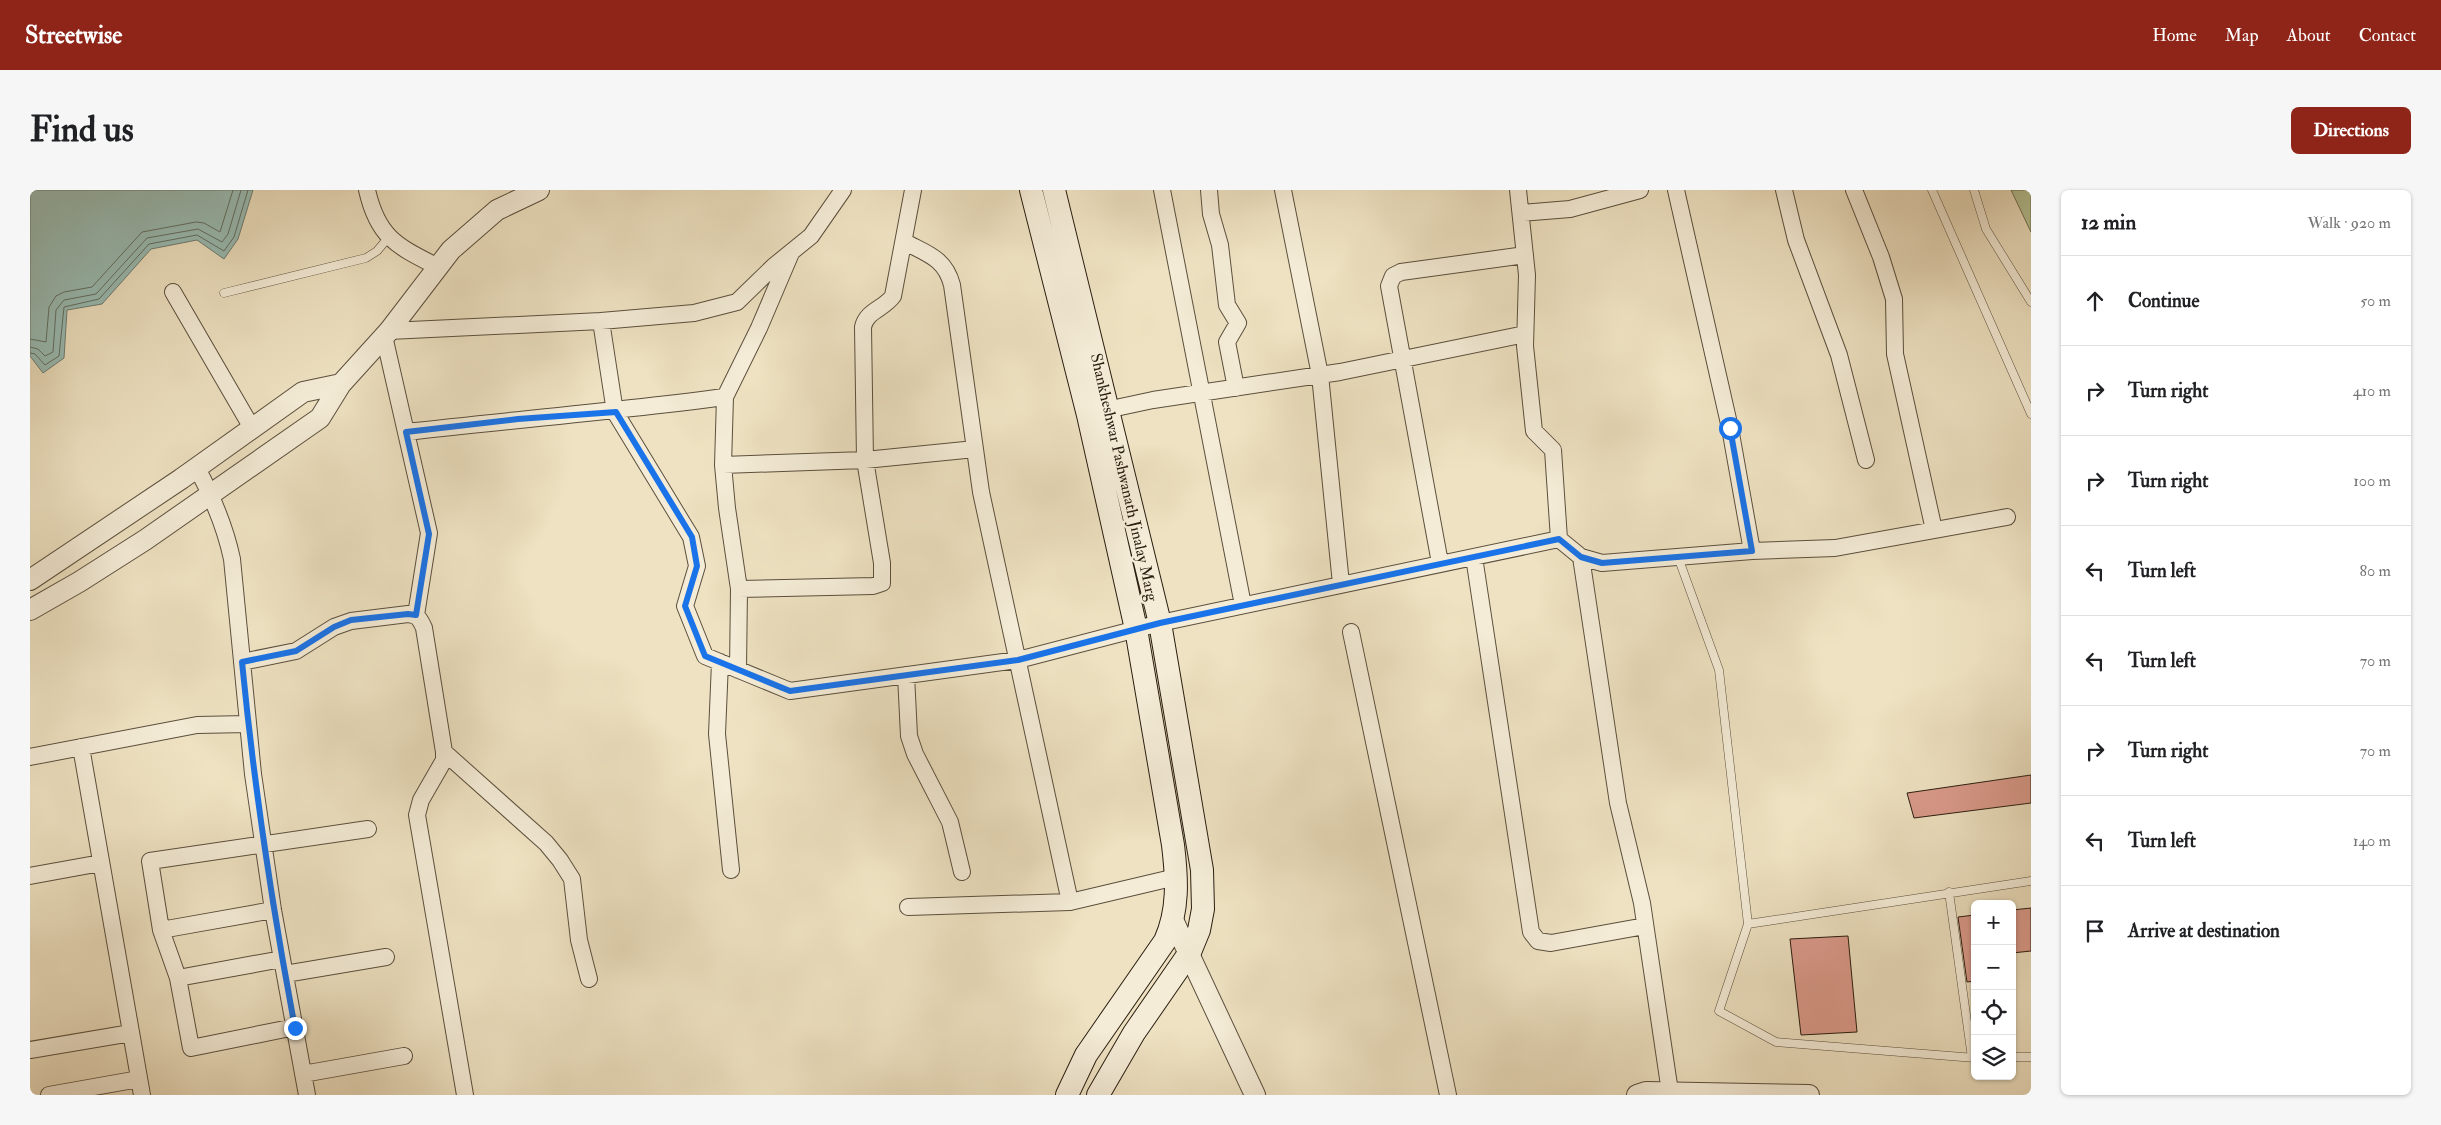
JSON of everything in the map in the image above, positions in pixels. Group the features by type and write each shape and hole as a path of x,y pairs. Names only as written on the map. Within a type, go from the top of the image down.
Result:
{"main road":[{"path":"1031,190 1099,412 1173,845 1176,877 1174,922 1165,942 1086,1055 1067,1095"},
{"name":"Shankheshwar Pashwanath Jinalay Marg","path":"1054,190 1099,412 1160,623 1202,870 1203,909 1199,930 1190,952 1134,1033 1098,1095"}],"street":[{"path":"367,190 377,219 388,238 403,250 438,267"},
{"path":"30,610 120,556 320,418 341,384 387,334 451,250 497,210 539,190"},
{"path":"387,334 601,321 694,313 737,302 811,236 843,190"},
{"path":"739,590 873,586 882,583 882,563 865,460 865,319 872,312 887,305 893,296 914,190"},
{"path":"1162,190 1243,605"},
{"path":"1209,190 1211,214 1220,245 1227,305 1238,323 1227,342 1236,388"},
{"path":"1283,190 1320,375 1341,584"},
{"path":"1518,190 1522,213 1525,255 1525,334 1534,431 1554,450 1559,539 1581,557 1602,563 1752,551 1835,548 2007,517"},
{"path":"1522,213 1570,209 1640,190"},
{"path":"1676,190 1730,428 1752,551"},
{"path":"1784,190 1796,240 1839,355 1866,460"},
{"path":"1854,190 1881,257 1894,299 1895,354 1934,530"},
{"path":"904,242 940,261 949,272 981,492 1070,902"},
{"path":"738,670 739,590 727,508 724,465 726,397 759,328 792,251"},
{"path":"1440,564 1404,359 1389,286 1393,276 1400,272 1525,255"},
{"path":"173,292 252,428"},
{"path":"601,321 616,412 692,537 697,566 685,606 705,656 790,691 1018,660 1160,623 1559,539"},
{"path":"387,334 406,432 429,534 416,615 424,628 444,760 421,800 417,815 465,1095"},
{"path":"1099,412 1201,393 1320,375 1525,334"},
{"path":"30,579 197,468 303,392 341,384"},
{"path":"406,432 518,419 616,412 726,397"},
{"path":"724,465 865,460 975,449"},
{"path":"197,468 211,494 226,530 232,559 248,724 263,844 306,1095"},
{"path":"1474,557 1530,932 1538,941 1551,943 1645,926"},
{"path":"1581,557 1618,803 1645,926 1670,1092"},
{"path":"242,662 296,651 334,627 351,620 408,614 416,615"},
{"path":"1351,632 1448,1095"},
{"path":"720,662 717,734 731,870"},
{"path":"906,675 909,736 914,754 950,822 962,872"},
{"path":"30,757 198,725 248,724"},
{"path":"49,1095 141,1087 81,747"},
{"path":"444,752 546,843 560,860 572,880 579,940 589,979"},
{"path":"295,1028 191,1048 178,978 161,930 150,861 368,829"},
{"path":"30,876 101,863"},
{"path":"908,908 1070,902 1176,877"},
{"path":"161,930 274,910"},
{"path":"1174,922 1190,952 1255,1095"},
{"path":"178,978 386,957"},
{"path":"30,1050 131,1033"},
{"path":"303,1074 404,1056"},
{"path":"1642,1094 1670,1092 1809,1095"}],"lane":[{"path":"1932,190 2031,414"},
{"path":"1974,190 1986,229 2031,302"},
{"path":"224,293 350,264 377,251 388,238"},
{"path":"1678,557 1719,670 1748,924 1719,1011 1776,1042 1971,1058"},
{"path":"1748,924 2031,881"},
{"path":"1949,892 1971,1044"},
{"path":"2016,1057 2031,1057"}],"green space":[{"path":"2011,190 2031,190 2031,232"}],"water":[{"path":"30,190 253,190 238,239 224,259 197,240 151,249 102,304 67,310 64,358 43,373 30,356"}],"building":[{"path":"2031,775 2031,803 1914,818 1907,793"},
{"path":"2031,908 2031,951 2016,953 2016,910"},
{"path":"1971,915 1971,982 1967,982 1958,917"},
{"path":"1848,936 1857,1032 1801,1035 1790,939"}],"route":[{"path":"295,1028 263,844 253,774 242,662 296,651 334,627 351,620 408,614 416,615 429,534 406,432 518,419 616,412 692,537 697,566 685,606 705,656 790,691 1018,660 1160,623 1559,539 1581,557 1602,563 1752,551 1730,428"}]}
